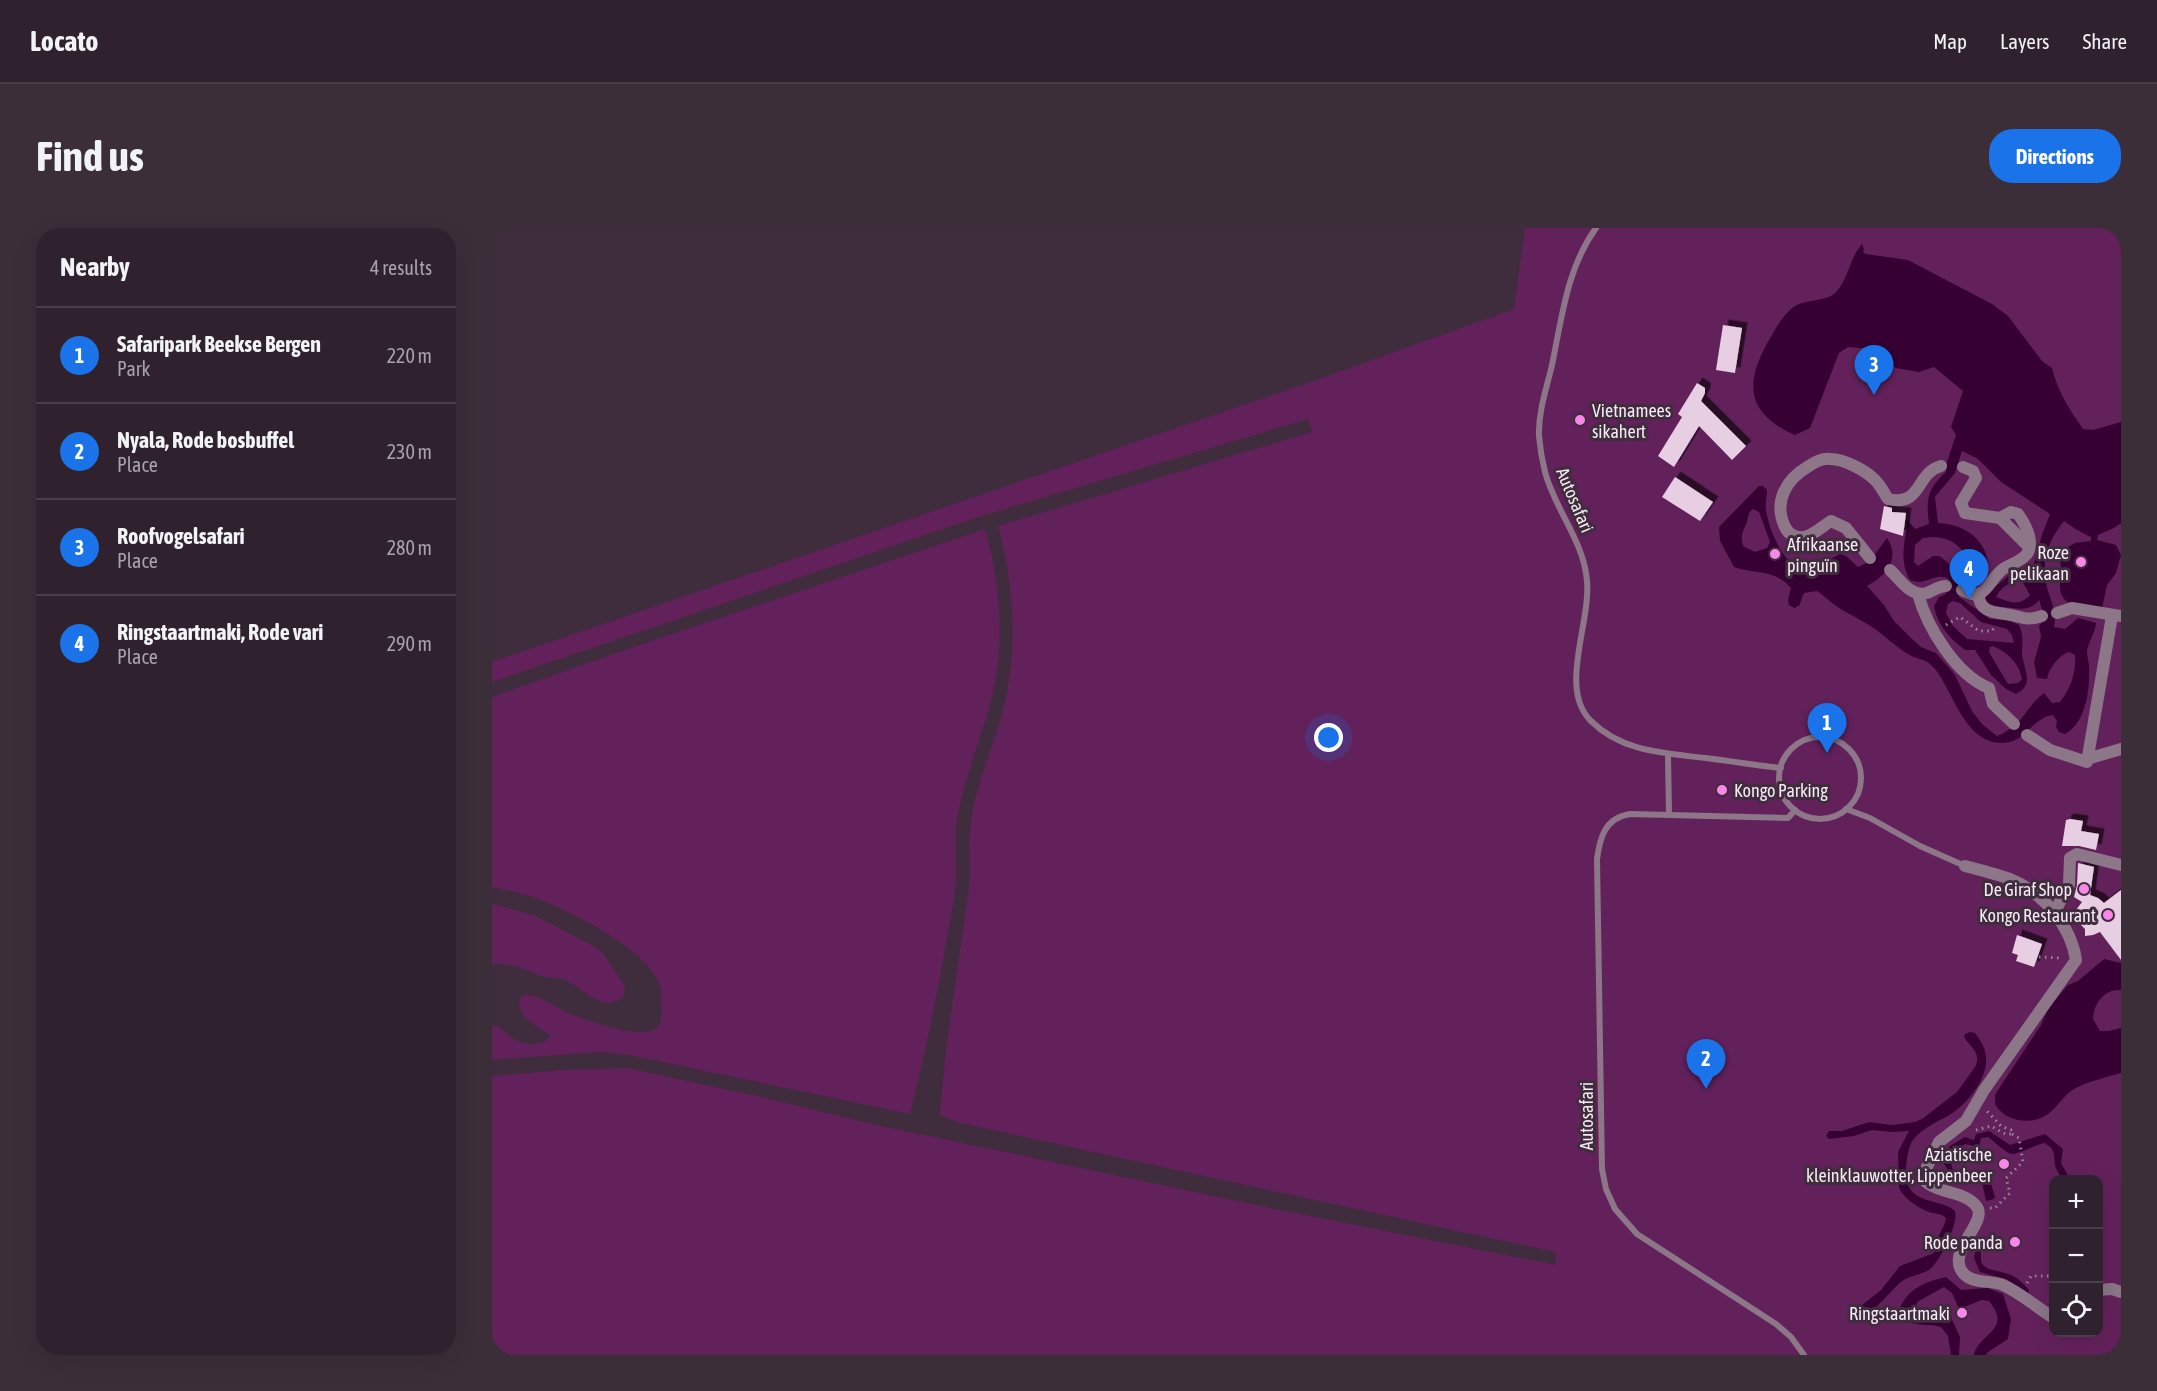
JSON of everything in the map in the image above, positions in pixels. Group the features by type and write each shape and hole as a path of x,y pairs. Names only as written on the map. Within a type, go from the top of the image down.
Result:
{"street":[{"path":"1870,558 1846,528 1831,521 1806,537 1795,537 1788,532 1781,519 1780,509 1781,496 1787,484 1797,473 1810,465 1821,459 1830,459 1857,468 1875,480 1888,500 1901,502 1914,493 1932,468 1941,466"},
{"path":"1962,590 1974,595 1978,594 1986,589 2001,571 2024,557 2029,551 2026,527 2018,514 2012,512 2000,518 1965,513 1961,502 1976,478 1973,471 1963,467"},
{"path":"1890,570 1908,588 1918,594 1946,586"},
{"path":"1918,594 1934,633 1953,660 1980,685 1989,688 1993,704 2014,724"},
{"path":"1978,594 1984,608 1993,614 2025,620 2042,616"},
{"path":"2058,613 2072,608 2116,616 2088,759"},
{"path":"2027,735 2050,750 2085,762 2100,753 2121,749"},
{"path":"2054,913 2069,885 2070,858 2073,855 2121,865"},
{"path":"1965,866 2009,879 2032,892 2054,913 2072,938 2076,960 1982,1094 1966,1121 1939,1142 1926,1169 1924,1180 1933,1187 1968,1198 1978,1208 1980,1214 1959,1258 1964,1274 1971,1279 2003,1285 2049,1315"},
{"path":"2103,1290 2112,1289 2121,1292"}],"lane":[{"name":"Autosafari","path":"1596,228 1581,251 1572,274 1545,394 1539,434 1545,473 1578,546 1586,572 1587,606 1576,677 1579,705 1590,721 1602,731 1633,747 1649,752 1781,768"},
{"path":"1825,737 1842,744 1855,757 1861,775 1858,793 1846,809 1832,817 1823,819 1805,815 1796,810 1785,798 1781,790 1781,768 1791,749 1807,739 1825,737"},
{"path":"1668,754 1668,814 1788,818 1796,810"},
{"path":"1846,809 1870,818 1920,846 1965,866"},
{"name":"Autosafari","path":"1668,814 1626,815 1610,823 1602,834 1597,859 1602,1169 1606,1189 1615,1209 1637,1234 1776,1324 1791,1337 1804,1355"}],"path":[{"path":"1952,621 1960,617 1979,631 1992,632 1994,627"},
{"path":"2039,957 2076,960"},
{"path":"1982,1094 1983,1103 1989,1115 2001,1126 2010,1129 2012,1134"},
{"path":"1972,1136 1974,1131 1991,1126 2019,1138 2023,1162 2006,1179 2010,1193 1995,1208 1988,1209"},
{"path":"2026,1290 2027,1279 2036,1274 2049,1275"}],"shaded area":[{"path":"1525,228 2121,228 2121,1355 492,1355 492,1076 627,1068 877,1125 1285,1211 1556,1265 1555,1252 960,1123 940,1115 945,1057 969,884 969,836 972,813 1004,706 1011,661 1011,593 998,526 1312,432 1308,419 978,517 492,682 492,662 1311,382 1514,309"},
{"path":"1862,244 1863,252 1866,254 1908,260 1992,304 2008,316 2042,361 2052,368 2064,400 2083,429 2093,430 2121,422 2121,523 2098,535 2097,540 2116,545 2121,555 2116,573 2107,585 2102,609 2069,603 2061,593 2059,552 2075,543 2091,541 2091,537 2064,521 2049,545 2045,563 2046,581 2054,613 2054,627 2065,629 2078,618 2096,623 2087,651 2089,674 2086,704 2078,721 2065,734 2059,732 2053,715 2040,720 2018,739 2011,742 1990,741 1979,735 1962,715 1942,679 1928,663 1904,651 1875,629 1837,607 1817,591 1804,593 1799,606 1794,608 1789,605 1791,588 1785,582 1778,577 1734,567 1720,541 1719,527 1759,486 1767,490 1768,521 1777,544 1792,564 1801,571 1812,575 1823,574 1823,563 1840,554 1846,556 1858,567 1869,562 1887,538 1891,546 1892,560 1885,572 1867,586 1884,605 1894,621 1910,637 1921,647 1936,653 1955,675 1972,711 1982,724 1997,736 2014,726 2044,693 2052,703 2060,702 2070,686 2075,668 2075,655 2069,652 2055,663 2047,679 2037,678 2034,662 2041,637 2039,626 2045,619 2039,600 2031,607 2022,609 1996,606 1985,602 1988,594 2010,574 2030,578 2050,514 2001,482 1978,459 1962,451 1955,473 1935,497 1938,523 1959,527 1974,536 1983,548 1988,560 1987,572 1982,581 1973,585 1960,583 1959,597 1990,619 2007,620 2019,625 2027,677 2022,690 2016,694 2006,689 1991,675 1975,650 1965,650 1949,636 1941,625 1934,606 1939,597 1946,594 1949,579 1937,577 1916,582 1910,580 1906,572 1904,550 1907,519 1915,529 1929,524 1929,495 1931,489 1946,472 1956,435 1951,427 1963,391 1934,367 1919,372 1896,368 1870,349 1848,347 1839,353 1810,428 1795,435 1767,417 1759,407 1754,396 1753,384 1756,370 1778,324 1795,306 1826,298 1836,292","holes":["1753,509 1759,512 1770,542 1767,548 1755,552 1743,546 1743,531","1932,537 1952,542 1962,550 1974,568 1972,571 1956,570 1939,556 1933,556 1918,566 1914,562 1915,545 1923,538","2022,581 2030,595 2026,599 2014,602 1996,597 2010,583","1953,601 1960,603 1981,622 2007,629 2014,643 1967,639 1953,626 1946,613 1948,604","1993,646 2008,655 2018,668 2022,679 2018,683 2008,684 1989,652 1990,647"]},
{"path":"985,529 998,594 1000,639 998,661 990,705 958,814 953,904 910,1114 629,1055 600,1052 492,1060 492,1025 525,1043 544,1042 551,1036 533,1025 523,1014 519,1002 522,995 540,998 586,1020 624,1030 645,1032 653,1030 660,1023 661,992 652,970 624,945 605,933 536,898 492,887 492,697"},
{"path":"492,904 533,915 592,945 602,952 625,986 624,995 617,1001 606,1003 595,999 564,979 543,977 517,966 492,963"},
{"path":"2104,959 2121,963 2121,990 2110,992 2101,998 2095,1008 2093,1019 2100,1031 2121,1028 2121,1073 2076,1088 2042,1118 2027,1121 2005,1115 1995,1104 1995,1095 2041,1025 2048,1009 2068,985 2078,981"},
{"path":"1970,1032 1975,1033 1985,1051 1984,1074 1970,1097 1957,1110 1917,1135 1909,1149 1906,1170 1908,1184 1915,1194 1955,1211 1954,1224 1948,1242 1939,1259 1930,1269 1901,1282 1877,1306 1859,1317 1856,1310 1881,1290 1900,1266 1934,1253 1946,1218 1915,1205 1904,1196 1899,1188 1898,1152 1909,1131 1872,1130 1854,1136 1829,1139 1826,1136 1829,1131 1842,1131 1869,1122 1892,1125 1922,1119 1957,1092 1975,1067 1977,1058 1975,1051 1964,1037"},
{"path":"1989,1131 2010,1145 2045,1134 2063,1149 2061,1163 2068,1175 2060,1175 2052,1149 2044,1143 2012,1154 1988,1137 1981,1138 1979,1147 1965,1144 1960,1147 1953,1156 1952,1166 1957,1174 1964,1177 1984,1174 1991,1184 1995,1197 1986,1201 1982,1182 1973,1184 1954,1180 1943,1162 1950,1146 1965,1137 1974,1140 1976,1134"},
{"path":"1977,1243 1982,1245 1982,1264 1988,1269 2015,1277 2029,1290 2028,1295 2006,1279 1980,1272 1974,1258"},
{"path":"1946,1277 1961,1290 1987,1288 2003,1294 2011,1319 2008,1339 1986,1355 1974,1355 1982,1341 1996,1325 1995,1311 1989,1301 1982,1300 1959,1309 1952,1293 1944,1287 1917,1302 1916,1309 1921,1312 1950,1315 1960,1337 1959,1355 1951,1355 1948,1336 1941,1327 1916,1324 1902,1316 1899,1310 1912,1291 1931,1281"}],"building":[{"path":"1723,325 1742,328 1735,373 1716,370"},
{"path":"1697,383 1705,388 1701,401 1746,446 1732,460 1699,426 1674,467 1658,456 1682,417 1678,414"},
{"path":"1675,477 1713,502 1700,521 1662,497"},
{"path":"1884,506 1892,508 1892,512 1906,513 1903,536 1880,529"},
{"path":"2066,820 2083,821 2081,831 2099,834 2096,850 2079,846 2062,846"},
{"path":"2078,863 2094,867 2090,895 2104,903 2121,890 2121,960 2100,932 2085,936 2085,929 2076,920 2076,910 2082,902 2074,897"},
{"path":"2017,935 2042,944 2034,967 2016,961 2018,955 2012,953"}],"place":[{"name":"Roofvogelsafari","path":"1874,395"},
{"name":"Vietnamees sikahert","path":"1580,420"},
{"name":"Afrikaanse pinguïn","path":"1775,554"},
{"name":"Roze pelikaan","path":"2081,562"},
{"name":"Ringstaartmaki, Rode vari","path":"1969,599"},
{"name":"Safaripark Beekse Bergen","path":"1827,753"},
{"name":"Kongo Parking","path":"1722,790"},
{"name":"De Giraf Shop","path":"2084,889"},
{"name":"Kongo Restaurant","path":"2108,915"},
{"name":"Nyala, Rode bosbuffel","path":"1706,1089"},
{"name":"Aziatische kleinklauwotter, Lippenbeer","path":"2004,1164"},
{"name":"Rode panda","path":"2015,1242"},
{"name":"Ringstaartmaki","path":"1962,1313"}]}
